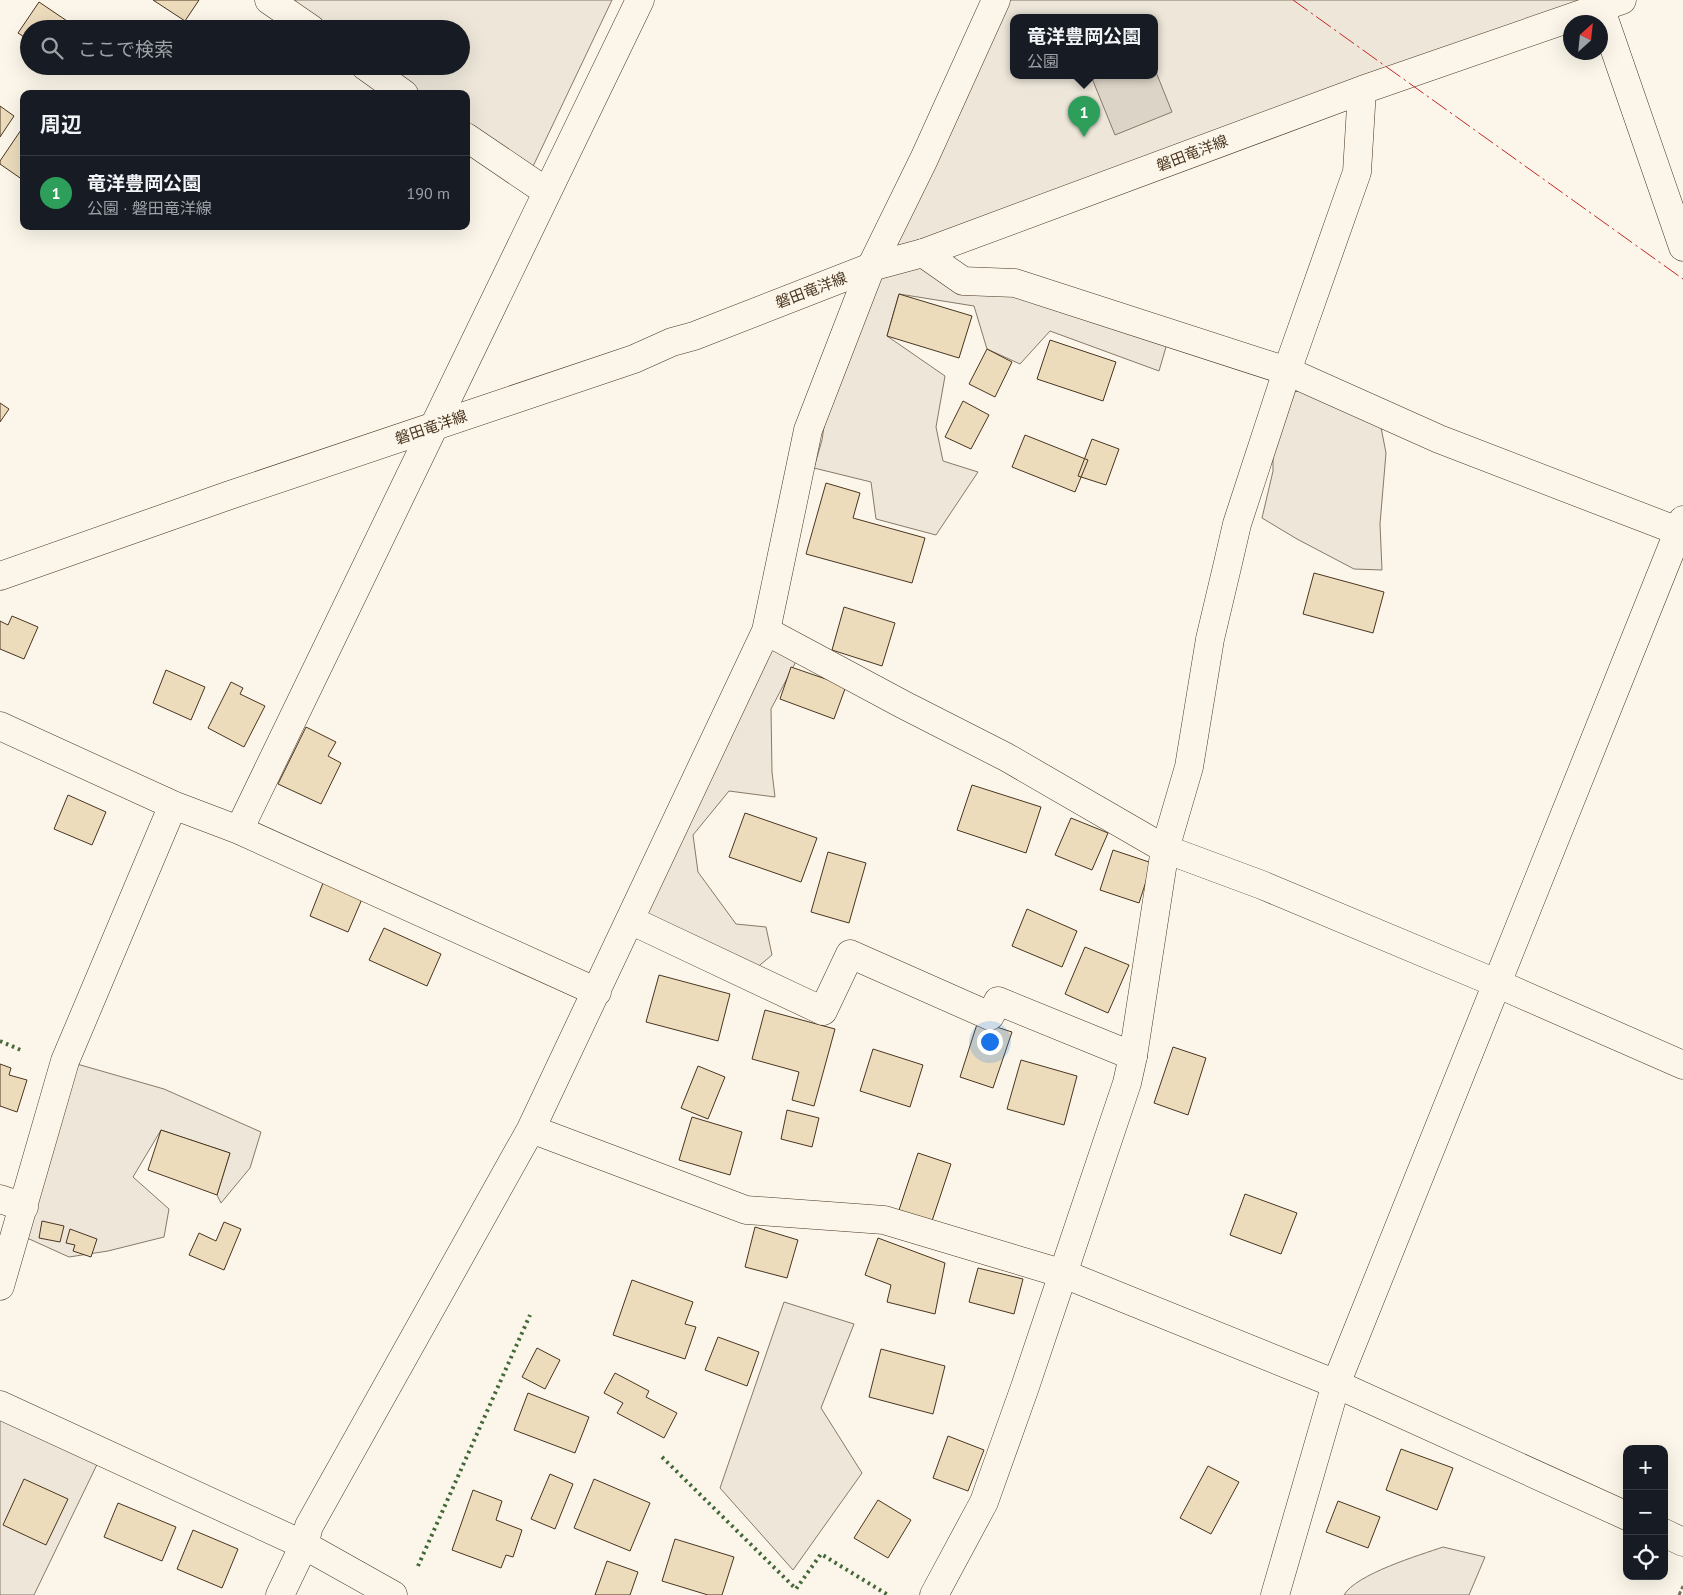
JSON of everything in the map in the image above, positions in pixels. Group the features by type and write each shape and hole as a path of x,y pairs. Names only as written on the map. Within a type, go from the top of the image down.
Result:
{"street":[{"path":"269,0 298,20"},
{"path":"239,830 640,0"},
{"path":"280,1595 304,1545 309,1526 531,1129 766,630 808,430 871,267 924,159 996,0"},
{"path":"1607,2 1683,247"},
{"name":"磐田竜洋線","path":"0,576 230,495 634,359 672,342 694,336 871,267 923,253 1362,90 1607,2"},
{"path":"378,75 398,90"},
{"path":"934,1595 984,1502 1064,1274 1127,1083 1133,1056 1165,849 1189,767 1210,640 1237,524 1287,371 1357,172 1362,90"},
{"path":"470,140 547,192"},
{"path":"923,253 962,281 1015,283 1287,371 1439,440 1680,526 1336,1384 1275,1595"},
{"path":"766,630 904,705 1006,757 1165,849 1262,885 1496,983 1683,1066"},
{"path":"0,726 174,805 239,830 597,992"},
{"path":"0,1286 12,1203 65,1061 174,805"},
{"path":"630,920 823,1011 850,954 990,1016 998,1001 1133,1056"},
{"path":"531,1129 746,1210 884,1220 1064,1274 1336,1384 1623,1514"},
{"path":"0,1405 304,1545 393,1595"},
{"path":"1668,1535 1683,1542"}],"path":[{"path":"1679,1595 1683,1586"}],"shaded area":[{"path":"296,0 612,0 527,179 470,140 470,90 398,90 378,75 470,75 470,20 298,20 287,12"},
{"path":"998,0 1598,0 871,267"},
{"path":"1158,77 1172,112 1115,135 1092,79 1158,79"},
{"path":"895,261 1015,283 1168,340 1159,371 1050,331 1020,364 987,349 974,306 899,294 887,336 945,376 936,427 943,461 978,472 936,535 876,519 871,482 814,468 822,440 833,367 853,314"},
{"path":"1324,388 1378,412 1386,453 1380,524 1382,570 1354,569 1262,518 1273,471 1273,413 1293,392"},
{"path":"772,634 802,650 771,709 772,772 775,797 729,791 693,835 698,872 736,924 766,927 772,955 748,975 630,920"},
{"path":"77,1064 164,1089 261,1132 250,1168 221,1203 217,1195 230,1153 161,1130 133,1177 169,1209 164,1237 108,1251 69,1257 16,1233"},
{"path":"784,1302 854,1324 821,1408 862,1473 793,1570 720,1488"},
{"path":"0,1408 103,1452 34,1595 0,1595"},
{"path":"1443,1547 1485,1557 1469,1595 1344,1595 1361,1580 1389,1566"}],"building":[{"path":"153,0 199,0 186,20"},
{"path":"39,2 66,20 27,20"},
{"path":"0,106 14,116 0,137"},
{"path":"20,131 20,178 0,164 0,161"},
{"path":"899,294 972,316 959,358 887,336"},
{"path":"1050,340 1116,362 1103,401 1037,379"},
{"path":"987,349 1012,362 995,397 969,384"},
{"path":"963,401 989,415 971,449 945,437"},
{"path":"0,403 9,409 0,422"},
{"path":"1025,435 1088,460 1075,492 1012,467"},
{"path":"1092,439 1119,449 1106,485 1078,476"},
{"path":"826,483 860,493 853,518 925,538 912,583 806,554"},
{"path":"1314,573 1384,592 1373,633 1303,614"},
{"path":"844,607 895,623 882,666 832,650"},
{"path":"12,616 38,627 24,659 0,649 0,621 8,625"},
{"path":"791,667 846,686 834,719 780,699"},
{"path":"166,670 205,687 191,720 153,703"},
{"path":"231,682 243,688 240,694 265,706 244,747 208,728"},
{"path":"306,727 336,742 328,756 341,763 321,804 278,784"},
{"path":"972,785 1041,807 1026,853 957,830"},
{"path":"68,795 106,812 92,845 54,829"},
{"path":"745,813 817,838 801,882 729,857"},
{"path":"1071,818 1108,833 1092,870 1055,855"},
{"path":"1113,850 1152,863 1139,903 1100,890"},
{"path":"828,852 866,863 849,923 811,912"},
{"path":"323,883 362,899 348,932 310,916"},
{"path":"1027,909 1077,931 1062,967 1012,946"},
{"path":"384,928 441,954 427,986 369,960"},
{"path":"1085,947 1129,965 1108,1013 1065,994"},
{"path":"659,975 730,994 718,1041 646,1022"},
{"path":"765,1010 835,1029 814,1106 792,1100 799,1072 752,1059"},
{"path":"978,1021 1012,1032 993,1088 960,1077"},
{"path":"1173,1047 1206,1058 1188,1115 1154,1103"},
{"path":"873,1049 923,1065 910,1107 860,1091"},
{"path":"1021,1060 1077,1076 1064,1125 1007,1109"},
{"path":"0,1064 11,1068 9,1075 27,1080 17,1112 0,1106"},
{"path":"698,1066 725,1077 708,1119 681,1108"},
{"path":"787,1110 819,1118 812,1147 781,1139"},
{"path":"692,1117 742,1132 730,1175 679,1160"},
{"path":"161,1130 230,1153 217,1195 148,1170"},
{"path":"918,1153 951,1164 932,1221 899,1210"},
{"path":"1245,1194 1297,1213 1281,1254 1230,1235"},
{"path":"42,1221 64,1226 60,1242 39,1238"},
{"path":"224,1222 241,1229 224,1270 189,1255 199,1233 216,1241"},
{"path":"755,1227 798,1240 787,1278 745,1267"},
{"path":"70,1229 97,1239 91,1257 73,1251 75,1245 66,1243"},
{"path":"878,1238 945,1263 935,1314 887,1302 891,1285 865,1275"},
{"path":"978,1268 1023,1279 1014,1314 969,1302"},
{"path":"632,1280 693,1302 685,1324 696,1327 685,1359 613,1335"},
{"path":"718,1337 759,1352 747,1386 705,1370"},
{"path":"537,1348 560,1360 545,1389 522,1377"},
{"path":"881,1349 945,1366 933,1414 869,1397"},
{"path":"615,1373 649,1391 646,1397 677,1413 664,1438 617,1413 623,1403 604,1393"},
{"path":"528,1393 589,1417 575,1453 514,1430"},
{"path":"948,1436 984,1450 968,1491 933,1478"},
{"path":"1401,1449 1453,1468 1437,1510 1386,1490"},
{"path":"1208,1466 1239,1482 1211,1534 1180,1518"},
{"path":"550,1474 573,1484 555,1529 531,1519"},
{"path":"24,1479 68,1499 46,1545 3,1525"},
{"path":"594,1479 650,1503 630,1551 574,1528"},
{"path":"473,1490 502,1501 496,1520 522,1530 513,1557 506,1555 501,1568 452,1550"},
{"path":"878,1500 911,1520 888,1558 854,1538"},
{"path":"1338,1501 1380,1517 1368,1548 1326,1532"},
{"path":"118,1503 176,1527 162,1561 104,1537"},
{"path":"193,1530 238,1549 222,1588 177,1569"},
{"path":"675,1539 734,1557 722,1595 708,1595 662,1581"},
{"path":"607,1561 638,1572 630,1595 595,1595"}],"hedge":[{"path":"0,1041 23,1051"},
{"path":"418,1566 530,1315"},
{"path":"662,1457 796,1589 821,1554 888,1595"}],"power":[{"path":"1293,0 1683,279"}],"place":[{"name":"竜洋豊岡公園","path":"1084,137"}]}
